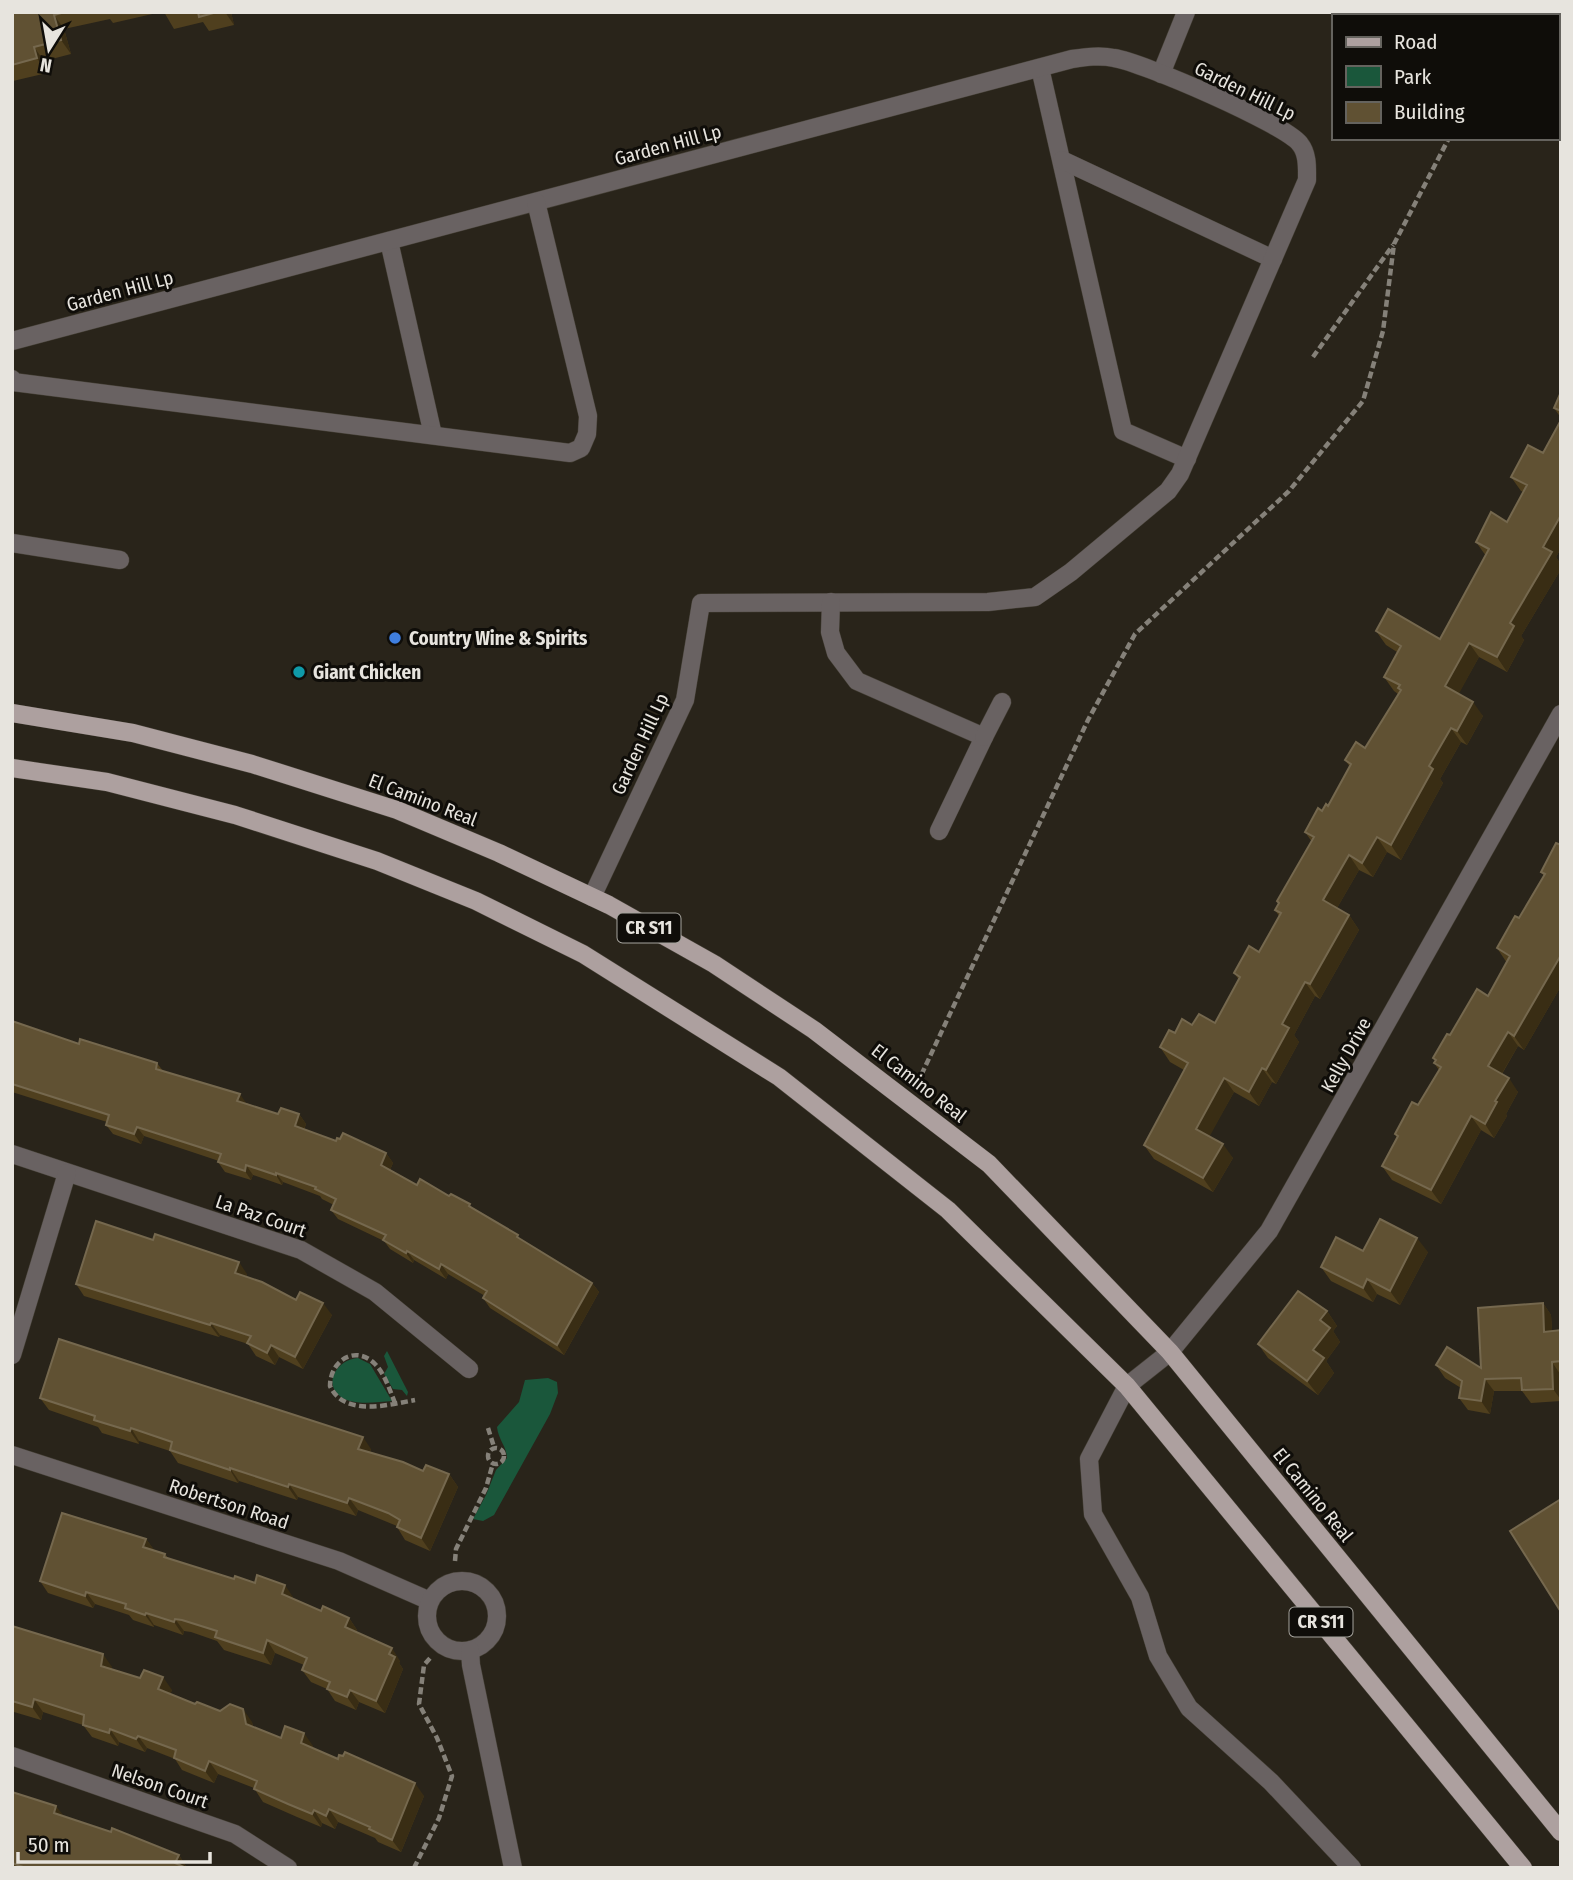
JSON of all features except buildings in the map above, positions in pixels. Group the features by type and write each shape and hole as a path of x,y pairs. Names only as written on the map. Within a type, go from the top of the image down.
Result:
{"main road":[{"name":"El Camino Real","path":"12,713 133,733 252,764 397,810 592,897 714,964 814,1030 989,1164 1170,1352 1561,1832"},
{"name":"CR S11","path":"12,768 107,782 235,816 377,861 476,901 583,954 779,1077 948,1210 1127,1386 1523,1868"}],"street":[{"path":"1161,74 1186,12"},
{"name":"Garden Hill Lp","path":"12,341 1093,56 1115,58 1161,74 1279,128 1300,144 1308,162 1307,180 1187,459 1168,491 1070,572 1035,597 988,602 701,603 685,700 592,897"},
{"path":"1040,68 1123,430 1187,459"},
{"path":"1062,160 1273,259"},
{"path":"12,379 13,382 570,453 581,448 587,435 588,416 536,202"},
{"path":"389,241 433,435"},
{"path":"12,542 120,560"},
{"path":"831,603 830,632 836,653 857,681 984,737"},
{"path":"939,831 1002,702"},
{"name":"Kelly Drive","path":"1127,1386 1170,1352 1269,1231 1561,714"},
{"name":"La Paz Court","path":"12,1154 301,1250 375,1292 469,1369"},
{"path":"12,1355 68,1173"},
{"path":"1127,1386 1089,1459 1093,1514 1140,1597 1158,1656 1189,1708 1271,1782 1352,1868"},
{"name":"Robertson Road","path":"12,1455 339,1561 430,1601"},
{"path":"450,1582 472,1582 483,1587 496,1606 495,1628 481,1646 470,1650 458,1651 447,1647 437,1641 430,1631 427,1620 430,1601 440,1588 450,1582"},
{"path":"470,1650 513,1868"},
{"name":"Nelson Court","path":"12,1756 235,1834 288,1868"}],"path":[{"path":"1313,357 1394,244 1448,140"},
{"path":"908,1100 1087,720 1135,635 1289,491 1363,401 1383,331 1394,244"},
{"path":"395,1404 376,1366 367,1358 349,1356 339,1361 332,1369 330,1385 340,1400 353,1405 371,1407 395,1404 415,1399"},
{"path":"488,1428 495,1448"},
{"path":"493,1463 501,1462 504,1458 502,1450 495,1448"},
{"path":"455,1561 456,1549 486,1488 493,1463 488,1455 495,1448"},
{"path":"414,1868 439,1818 452,1776 438,1738 419,1704 424,1665 430,1657"}],"green space":[{"path":"387,1351 408,1392 407,1396 402,1390 393,1389 384,1374 388,1367 384,1356"},
{"path":"358,1358 370,1364 392,1401 352,1402 335,1391 333,1379 339,1367"},
{"path":"548,1378 557,1382 558,1393 550,1414 494,1515 483,1521 473,1519 496,1470 507,1458 497,1427 519,1402 525,1380"}],"place":[{"name":"Country Wine & Spirits","path":"395,638"},
{"name":"Giant Chicken","path":"299,672"}]}
